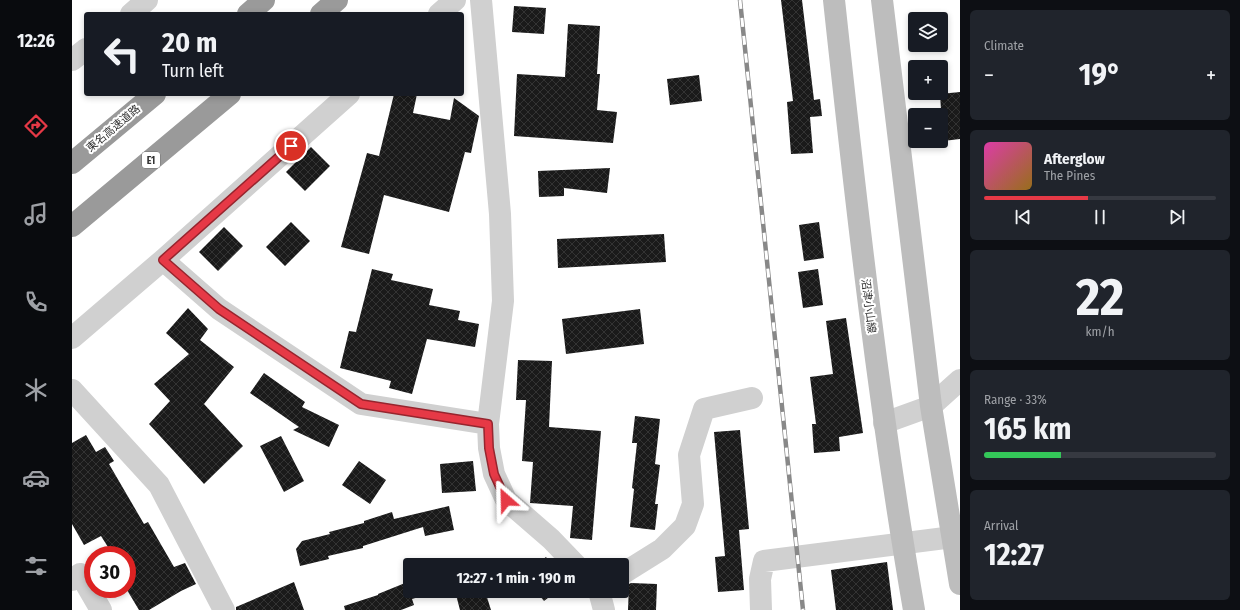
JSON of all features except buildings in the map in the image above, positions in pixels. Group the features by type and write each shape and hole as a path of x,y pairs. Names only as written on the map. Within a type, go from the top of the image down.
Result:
{"highway":[{"path":"250,12 264,0"},
{"path":"323,12 337,0"},
{"name":"東名高速道路","path":"72,163 153,96"},
{"name":"E1","path":"72,226 228,96"}],"main road":[{"name":"沼津小山線","path":"834,0 857,211 884,423 902,543 914,610"},
{"path":"882,0 931,406 960,584"}],"street":[{"path":"133,12 147,0"},
{"path":"441,12 455,0"},
{"path":"481,0 500,214 503,301 488,424 489,448 494,474 506,500 551,539 569,558"},
{"path":"72,60 84,51"},
{"path":"72,338 163,260 347,96"},
{"path":"163,260 219,309 361,404 488,424"},
{"path":"884,423 931,406 960,380"},
{"path":"72,390 159,485 224,610"},
{"path":"629,570 662,549 685,526 693,504 689,455 704,409 752,398"},
{"path":"761,610 760,579 764,561 953,537"},
{"path":"72,580 80,574 101,610"},
{"path":"601,598 604,610"}],"railway":[{"path":"740,0 803,610"}],"route":[{"path":"291,146 163,260 219,309 361,404 488,424 489,448 494,474 506,500"}]}
